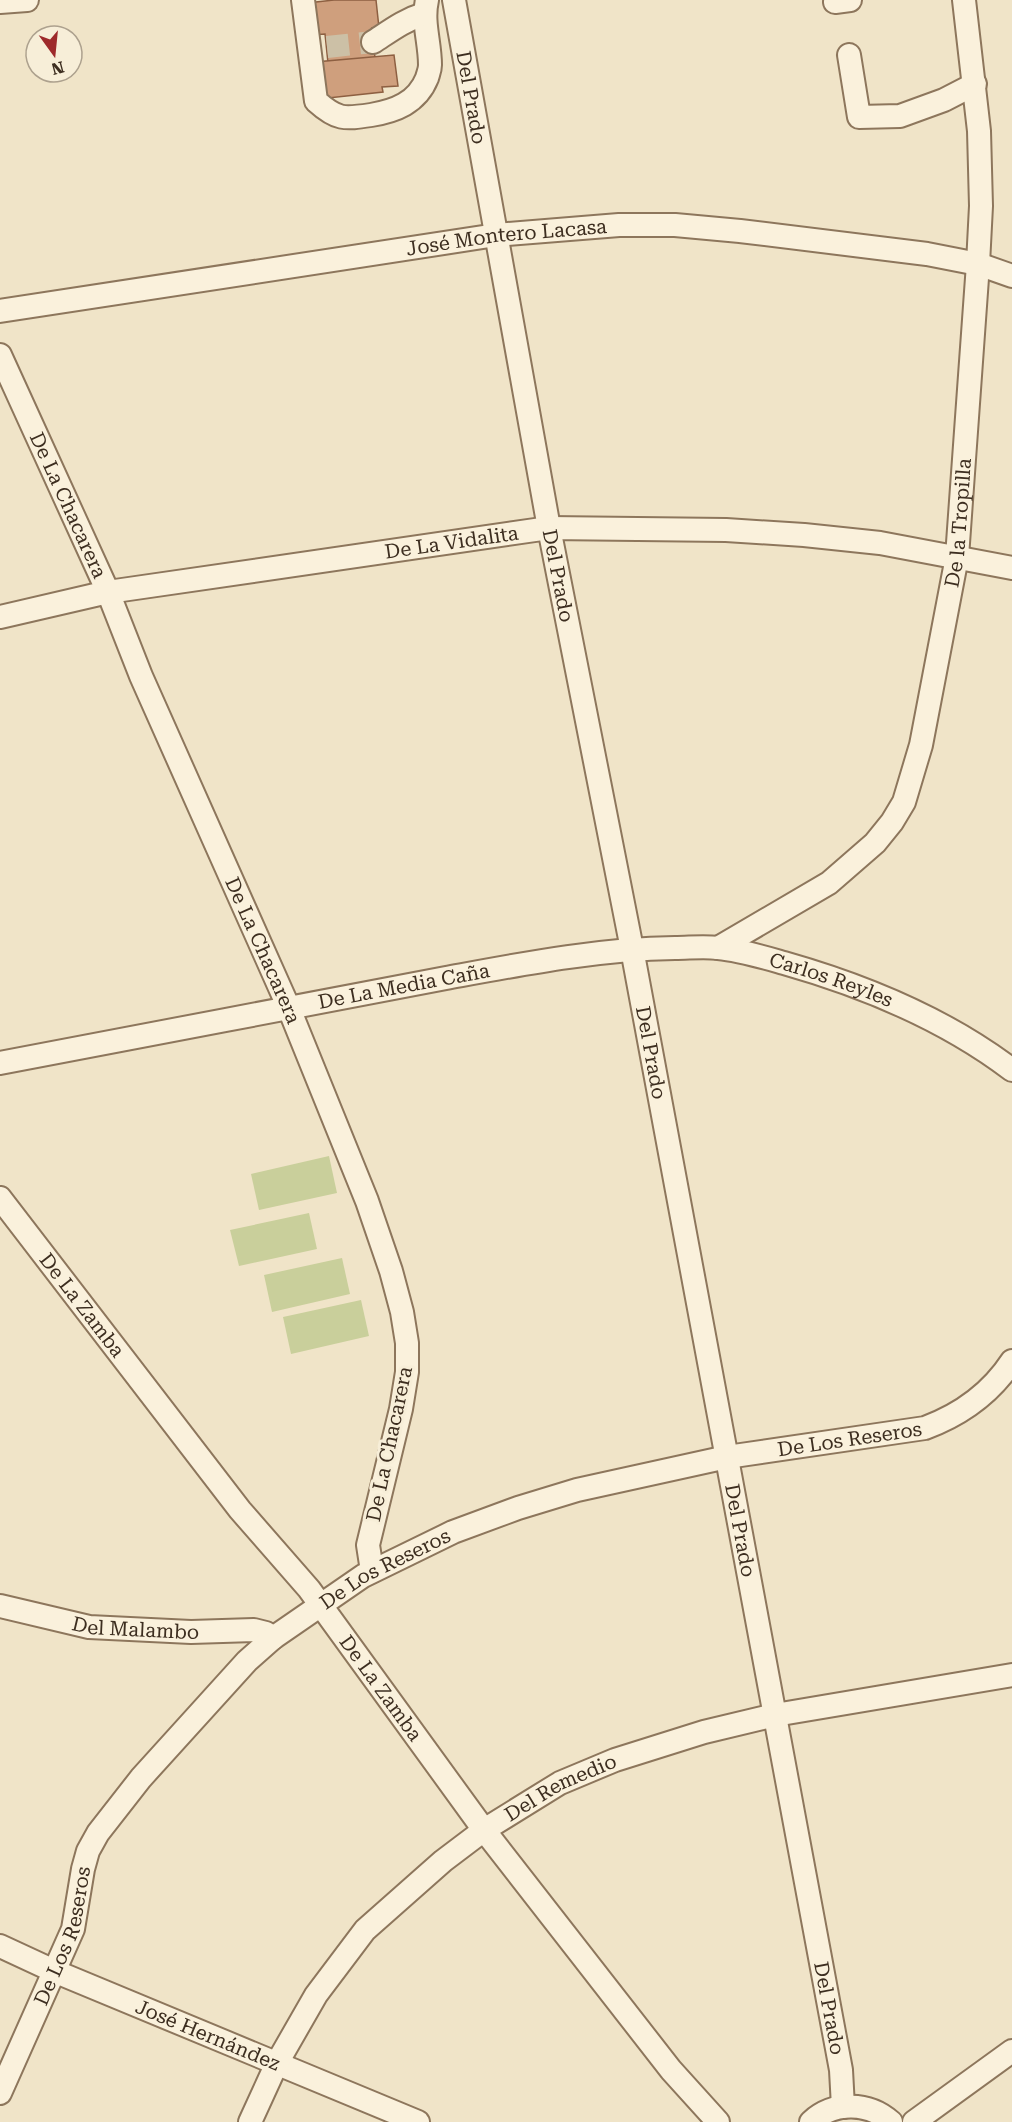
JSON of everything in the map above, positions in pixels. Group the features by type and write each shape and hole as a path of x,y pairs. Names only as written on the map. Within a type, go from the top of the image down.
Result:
{"street":[{"path":"0,2 27,0"},
{"path":"303,0 318,49 316,101 328,111 346,119 392,112 410,101 423,87 431,68 425,7 373,42"},
{"name":"Del Prado","path":"454,0 549,528 632,949 841,2070 843,2107"},
{"name":"De la Tropilla","path":"718,948 829,883 875,843 904,802 921,745 957,557 978,264 981,166 975,84 964,0"},
{"path":"849,55 859,117 900,116 944,100 975,84"},
{"name":"José Montero Lacasa","path":"0,311 496,235 619,225 675,225 740,231 927,254 978,264 1012,276"},
{"name":"De La Chacarera","path":"0,355 108,592 141,676 288,1006 367,1201 391,1272 402,1312 407,1343 407,1372 368,1545 372,1571"},
{"name":"De La Vidalita","path":"0,617 108,592 549,528 726,530 804,535 880,543 1012,568"},
{"name":"Carlos Reyles","path":"632,949 718,948 768,958 820,973 913,1009 957,1033 1012,1070"},
{"name":"De La Media Caña","path":"0,1063 288,1006 557,958 632,949"},
{"name":"De La Zamba","path":"0,1198 240,1510 321,1605 484,1830 672,2070 718,2122"},
{"name":"De Los Reseros","path":"0,2093 73,1929 83,1869 88,1851 98,1833 141,1778 247,1661 273,1638 372,1571 453,1532 518,1508 577,1490 727,1457 925,1428 943,1422 969,1406 991,1387 1012,1361"},
{"name":"Del Malambo","path":"0,1606 89,1627 191,1632 254,1630 266,1633 273,1638"},
{"name":"Del Remedio","path":"250,2122 277,2063 316,1995 365,1930 443,1861 484,1830 560,1783 615,1760 704,1732 775,1715 1012,1675"},
{"name":"José Hernández","path":"0,1946 54,1971 418,2122"},
{"path":"914,2122 1012,2051"},
{"path":"812,2122 828,2111 843,2107 860,2107 875,2111 891,2122"}],"green space":[{"path":"329,1156 337,1193 259,1210 251,1174"},
{"path":"309,1213 317,1249 239,1266 230,1230"},
{"path":"342,1258 350,1294 272,1312 264,1275"},
{"path":"361,1300 369,1336 291,1354 283,1317"}],"building":[{"path":"334,0 376,0 379,28 372,28 375,58 328,63 325,34 311,35 307,3"},
{"path":"394,55 398,86 382,87 383,92 319,99 315,62"}],"tunnel":[{"path":"327,47 373,42"}]}
